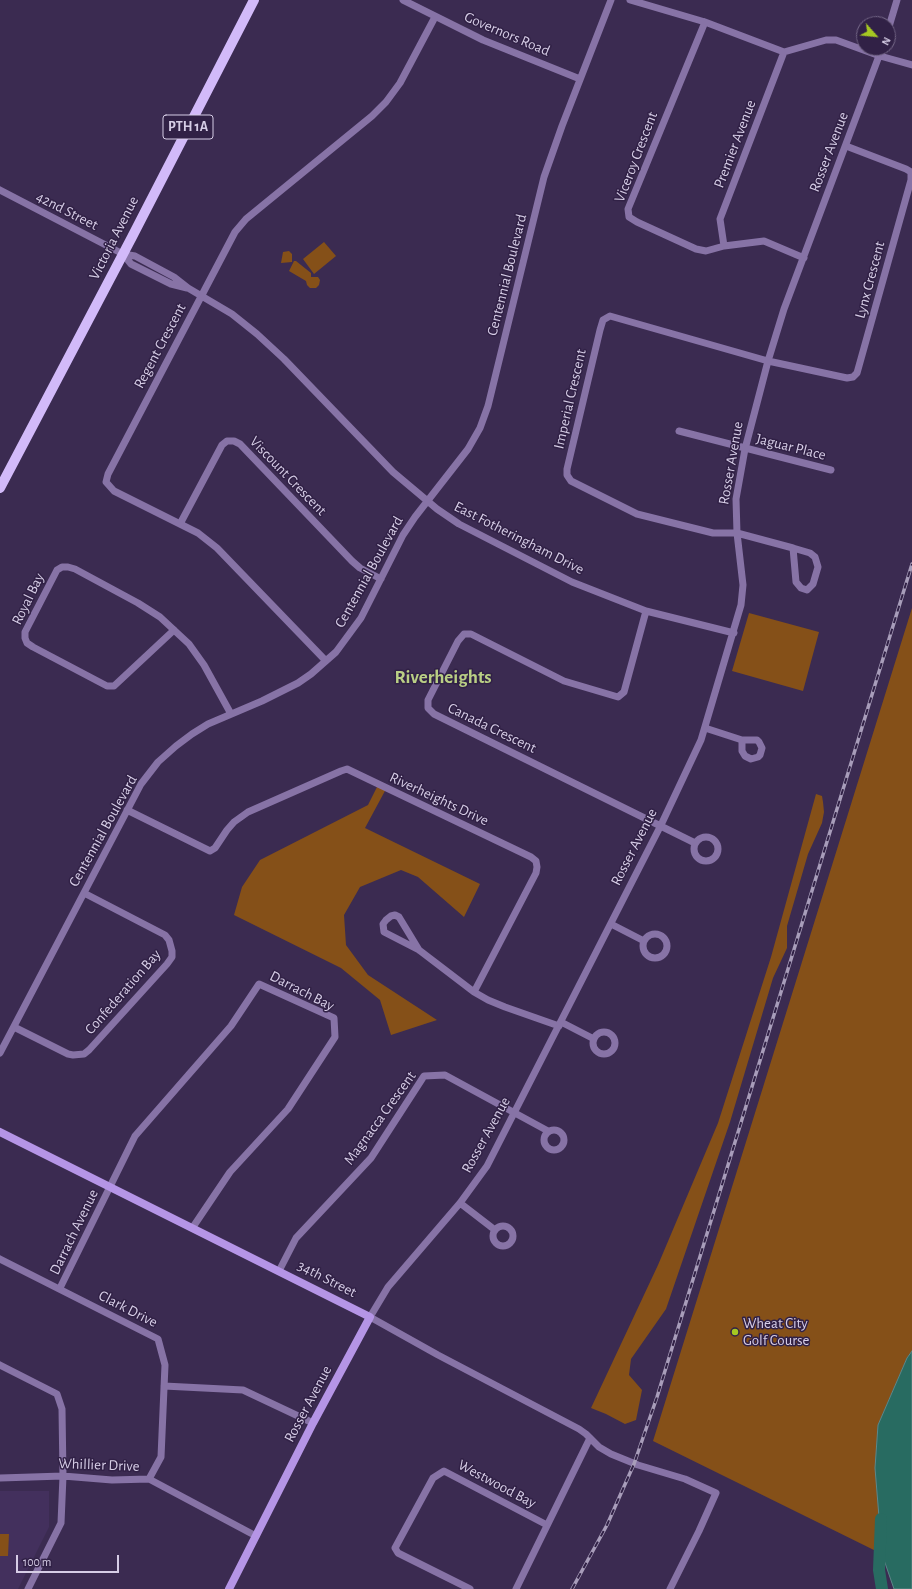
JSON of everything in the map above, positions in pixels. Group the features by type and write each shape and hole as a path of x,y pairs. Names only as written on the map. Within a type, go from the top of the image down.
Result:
{"main road":[{"name":"Victoria Avenue","path":"0,488 254,0"}],"street":[{"name":"Governors Road","path":"403,0 483,40 580,79"},
{"name":"Centennial Boulevard","path":"0,1053 141,784 158,762 176,746 208,724 268,698 298,683 336,652 354,629 381,580 403,535 426,501 468,449 480,428 488,406 544,177 559,132 611,0"},
{"path":"630,0 704,22 784,52 826,40 836,40 856,47"},
{"path":"892,16 897,0"},
{"name":"Regent Crescent","path":"326,661 217,548 198,533 114,491 106,482 108,474 230,239 246,219 372,116 386,102 400,83 435,17"},
{"name":"Viceroy Crescent","path":"704,22 628,209 629,217 696,249 706,251 724,246 764,241 804,258"},
{"name":"Premier Avenue","path":"724,246 720,220 784,52"},
{"path":"880,56 912,65"},
{"name":"Rosser Avenue","path":"229,1589 313,1423 370,1317 388,1287 460,1203 487,1166 661,825 701,740 734,633 741,605 743,585 737,532 736,499 745,449 768,361 784,309 880,56"},
{"name":"Lynx Crescent","path":"768,361 846,378 853,377 860,368 911,180 911,172 846,146"},
{"name":"42nd Street","path":"0,190 123,254"},
{"name":"East Fotheringham Drive","path":"123,254 131,264 171,284 188,288 201,295 232,314 258,334 284,359 392,472 426,501 459,524 572,582 646,611 734,633"},
{"name":"Imperial Crescent","path":"768,361 610,316 603,320 600,330 567,469 567,475 571,481 637,514 713,533 737,532 793,548 810,553 816,557 818,567 813,584 806,590 801,588 796,582 793,548"},
{"name":"Jaguar Place","path":"680,431 831,470"},
{"name":"Viscount Crescent","path":"180,524 222,445 227,441 234,441 240,444 352,562 381,580"},
{"name":"Royal Bay","path":"174,630 114,686 107,686 33,647 27,643 25,638 25,632 53,576 62,567 75,569 138,603 160,617 174,630 189,644 204,665 231,714"},
{"name":"Canada Crescent","path":"646,611 624,692 618,697 564,681 471,634 464,634 458,641 428,700 428,708 434,714 661,825"},
{"path":"705,728 742,740"},
{"name":"Riverheights Drive","path":"127,810 210,851 215,848 234,822 248,812 347,769 531,857 536,861 536,873 474,992"},
{"path":"661,825 695,843"},
{"name":"Confederation Bay","path":"14,1027 68,1054 84,1054 172,957 169,940 164,935 84,893"},
{"path":"419,950 400,917 395,915 386,920 383,924 384,932 419,950 474,992 488,1000 505,1007 560,1024 594,1038"},
{"path":"610,924 644,941"},
{"name":"Darrach Bay","path":"110,1187 135,1136 231,1026 259,984 334,1018 335,1037 288,1109 230,1172 193,1227"},
{"name":"Magnacca Crescent","path":"279,1271 296,1238 371,1158 424,1076 445,1075 515,1112"},
{"path":"515,1112 548,1131"},
{"name":"34th Street","path":"0,1132 193,1227 370,1317 438,1355 579,1429 604,1450 636,1464 685,1479 716,1493 700,1531 670,1589"},
{"name":"Darrach Avenue","path":"60,1288 110,1187"},
{"path":"460,1203 495,1230"},
{"name":"Clark Drive","path":"0,1259 60,1288 158,1339 165,1365 161,1457 149,1479"},
{"path":"0,1365 56,1394 62,1409 63,1476 61,1523 28,1589"},
{"path":"164,1386 243,1390 313,1423"},
{"path":"516,1589 590,1438"},
{"name":"Westwood Bay","path":"470,1589 398,1553 395,1548 432,1478 444,1471 547,1525"},
{"name":"Whillier Drive","path":"0,1478 63,1476 112,1480 149,1479 256,1536"}],"shaded area":[{"path":"324,242 336,256 314,274 303,259"},
{"path":"289,251 292,254 292,262 281,263 283,252"},
{"path":"294,261 311,273 311,277 318,277 320,280 319,285 316,288 310,288 306,281 289,271"},
{"name":"Wheat City Golf Course","path":"912,608 912,1351 907,1358 878,1425 875,1468 882,1554 653,1441"},
{"path":"749,613 819,632 803,691 732,671"},
{"path":"378,785 386,789 365,828 480,884 464,917 418,877 401,870 360,887 344,915 346,945 368,975 437,1020 391,1035 380,1000 341,968 234,915 242,887 260,860 368,805"},
{"path":"816,794 822,796 824,812 822,823 808,854 787,926 787,948 773,978 730,1122 666,1309 631,1359 629,1375 642,1390 636,1420 625,1424 591,1408 658,1265 718,1123 771,957"},
{"path":"912,1351 912,1589 894,1589 882,1554 875,1468 878,1425 907,1358"},
{"path":"0,1491 49,1491 49,1527 18,1589 0,1589"},
{"path":"0,1534 9,1534 8,1556 0,1556"}],"waterway":[{"path":"881,1519 879,1570 882,1589"}],"railway":[{"path":"572,1589 607,1525 634,1464 657,1397 912,564"}],"place":[{"name":"Wheat City Golf Course","path":"735,1332"}],"district":[{"name":"Riverheights","path":"443,677"}]}
